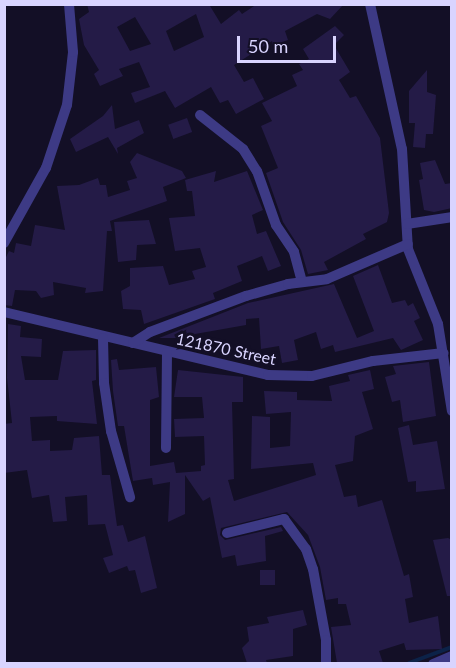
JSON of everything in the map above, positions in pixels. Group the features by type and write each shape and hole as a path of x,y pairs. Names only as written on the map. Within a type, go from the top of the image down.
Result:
{"street":[{"path":"4,243 46,168 67,105 73,52 69,4"},
{"path":"370,4 402,148 408,244 431,303 444,353 452,411"},
{"path":"200,115 243,149 257,171 276,225 294,252 302,282"},
{"path":"407,224 452,217"},
{"path":"133,343 157,329 269,288 327,279 408,244"},
{"name":"121870 Street","path":"4,312 240,370 293,377 373,361 444,353"},
{"path":"103,338 104,383 111,431 130,497"},
{"path":"166,448 167,352"},
{"path":"228,533 284,519 306,549 313,569 326,640 326,663"},
{"path":"433,663 452,656"}],"building":[{"path":"87,4 214,4 210,6 221,24 239,10 242,14 257,4 344,4 330,19 317,14 285,31 288,40 273,45 272,41 234,65 244,82 253,78 264,99 236,114 228,100 220,103 211,87 175,108 165,91 135,103 131,93 150,87 139,62 119,69 123,76 100,86 94,74 99,70 84,45 79,19 89,12","holes":["196,14 204,37 174,51 166,31","135,17 151,44 130,51 117,27"]},
{"path":"335,26 344,35 334,45 350,72 339,80 350,98 356,96 380,138 389,213 387,222 363,234 366,239 324,262 328,270 308,274 301,250 283,222 266,173 278,168 261,126 272,121 262,103 297,86 292,75 303,70 299,64 309,59 303,49"},
{"path":"427,70 427,92 436,95 433,134 426,134 425,148 413,147 415,123 409,123 409,91"},
{"path":"112,105 115,129 139,120 144,133 117,148 118,154 108,137 76,152 70,139 103,116"},
{"path":"187,118 192,132 173,139 168,125"},
{"path":"137,153 182,171 186,178 163,187 167,201 110,221 112,231 107,231 103,291 85,293 86,288 53,282 54,295 41,298 36,291 15,290 12,306 4,305 4,261 9,251 14,253 16,243 31,246 35,225 65,230 57,186 79,185 98,178 100,185 106,185 108,197 130,190 127,181 137,178 130,162"},
{"path":"435,160 445,184 452,183 452,208 434,212 424,210 419,180 423,179 420,163"},
{"path":"216,171 214,182 247,171 263,210 252,215 257,234 266,231 281,266 268,271 262,256 237,266 242,281 213,293 215,299 144,324 141,310 123,309 121,291 130,286 130,268 163,266 169,285 195,279 192,271 206,267 200,248 175,251 169,218 195,216 192,191 187,191 185,180"},
{"path":"149,220 156,244 137,245 136,260 118,262 114,222"},
{"path":"378,265 392,303 405,300 408,306 413,303 420,318 414,321 423,340 401,350 393,338 335,352 333,345 321,349 316,332 294,340 298,360 282,363 279,346 261,349 259,318 246,319 246,325 195,334 195,338 159,338 248,303 334,284 357,338 374,331 353,276"},
{"path":"8,324 21,326 20,337 42,339 41,357 21,356 25,380 58,380 63,351 96,350 96,380 92,381 97,424 57,421 57,416 30,417 32,441 50,440 50,451 72,450 74,438 99,436 102,475 110,475 117,526 123,525 128,542 145,536 157,588 141,593 135,570 129,571 127,566 109,573 103,558 113,555 105,524 88,525 87,495 65,497 67,521 53,522 49,495 32,498 27,470 4,473 4,424 12,423 7,378"},
{"path":"117,359 119,370 156,367 159,397 150,400 150,466 174,462 176,473 201,471 201,466 205,465 204,436 175,437 174,419 204,418 202,397 174,397 178,370 243,377 243,402 232,402 234,479 228,480 234,501 316,475 313,463 251,469 252,416 270,417 270,448 290,446 291,412 266,414 264,391 297,392 297,400 332,401 329,386 350,381 348,375 370,370 374,389 362,392 373,429 355,436 353,461 335,465 344,497 356,495 358,507 382,500 404,576 409,574 413,597 405,599 409,623 438,616 442,649 406,650 404,643 379,651 383,663 337,663 331,627 351,625 346,604 338,604 338,598 326,600 320,567 308,535 287,512 221,528 220,535 225,540 281,527 283,531 265,536 266,561 237,566 235,555 222,558 210,497 203,501 185,475 185,514 168,522 170,482 153,485 152,478 133,481 124,426 118,426 113,391 111,360"},
{"path":"429,362 436,416 403,422 400,400 392,402 385,377 396,374 393,366"},
{"path":"409,425 413,445 437,441 445,489 416,492 416,481 408,482 398,428"},
{"path":"448,538 452,540 452,596 447,596 433,540"},
{"path":"260,570 275,570 275,585 260,585"},
{"path":"303,610 307,625 293,629 293,656 266,660 267,663 247,663 242,648 249,641 247,627 269,623 267,617"}],"waterway":[{"path":"409,663 452,647"}]}
